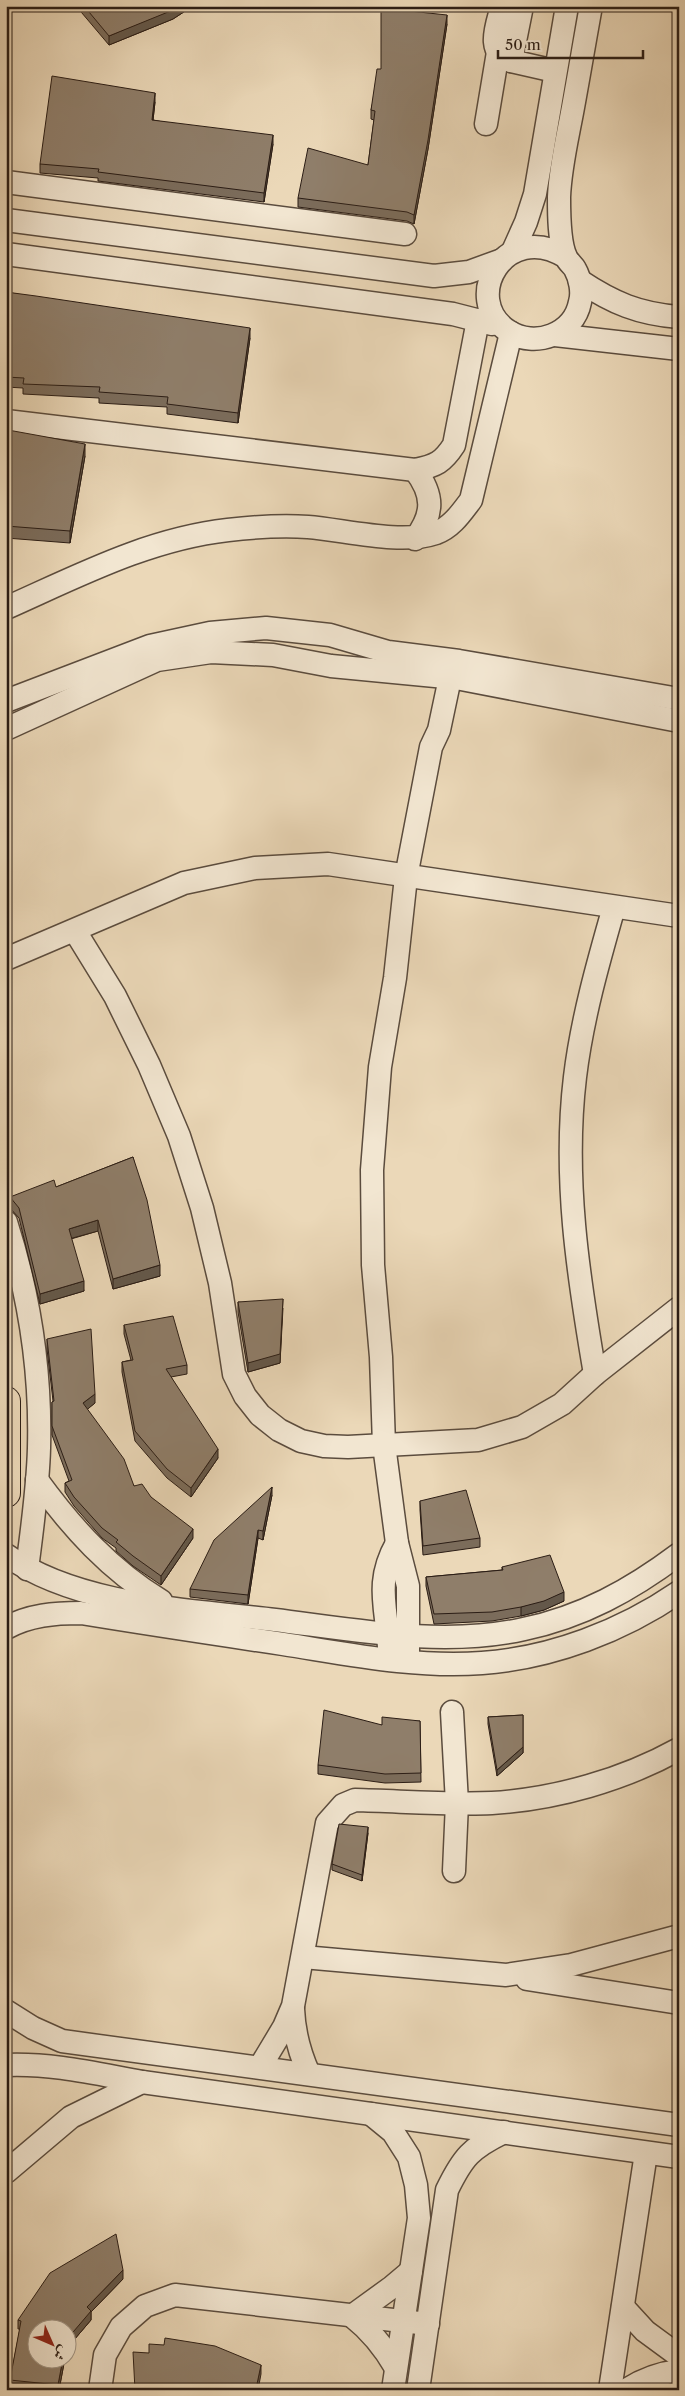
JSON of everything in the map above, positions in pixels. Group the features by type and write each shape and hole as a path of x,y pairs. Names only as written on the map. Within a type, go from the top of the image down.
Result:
{"main road":[{"path":"6,1401 6,1493"}],"street":[{"path":"502,6 493,42 504,57 555,71"},
{"path":"486,124 504,57 522,6"},
{"path":"508,331 493,314 488,295 491,276 507,255 526,222 535,194 555,71 568,6"},
{"path":"566,257 560,226 559,196 562,166 591,6"},
{"path":"6,182 404,234"},
{"path":"282,257 287,219"},
{"path":"6,220 434,276 469,272 526,247 540,246 554,250 566,257 575,268 580,281 580,302 571,321 555,335"},
{"path":"6,254 452,314 478,320 525,338 540,339 555,335 679,349"},
{"path":"580,281 608,299 638,311 679,317"},
{"path":"6,421 415,470 432,467 445,458 454,444 478,320"},
{"path":"6,608 112,560 149,547 207,533 266,527 306,527 415,539 438,532 457,519 471,500 496,396 508,331"},
{"path":"465,392 496,396"},
{"path":"415,470 427,490 430,512 424,527 415,539"},
{"path":"6,701 150,646 210,633 266,628 330,635 388,652 433,671 679,721"},
{"path":"6,728 157,660 212,652 272,655 331,666 433,671 679,699"},
{"path":"399,1661 398,1635 410,1601 404,1564 397,1544 384,1445 381,1356 373,1264 372,1164 380,1067 395,978 406,877 431,747 425,730 433,671"},
{"path":"6,959 184,883 255,868 328,864 679,916"},
{"path":"595,1374 573,1238 570,1164 575,1077 578,1058 590,991 614,907"},
{"path":"75,931 123,1014 149,1065 179,1136 202,1208 220,1283 234,1374 245,1396 266,1420 279,1430 301,1441 324,1446 478,1440 522,1427 562,1404 595,1374 679,1308"},
{"path":"6,1222 15,1251 36,1372 39,1428 37,1480 27,1569"},
{"path":"37,1480 61,1512 99,1554 122,1575 172,1609"},
{"path":"6,1628 33,1618 56,1613 80,1613 106,1606 172,1609 398,1635 478,1635 522,1630 558,1621 594,1607 627,1590 679,1554"},
{"path":"6,1555 27,1569 106,1606 399,1661 482,1663 562,1648 607,1632 643,1614 679,1592"},
{"path":"452,1712 457,1803 454,1871"},
{"path":"260,2067 281,2034 293,2006 304,1957 327,1824 334,1813 343,1805 355,1800 457,1803 494,1802 559,1793 613,1778 679,1749"},
{"path":"506,1976 571,1965 679,1936"},
{"path":"304,1957 506,1976 679,2002"},
{"path":"293,2006 296,2037 300,2053 309,2074"},
{"path":"6,2011 33,2028 62,2041 679,2124"},
{"path":"59,2067 62,2041"},
{"path":"6,2065 30,2064 59,2067 142,2082 679,2157"},
{"path":"6,2172 71,2117 142,2082"},
{"path":"370,2113 393,2132 409,2157 416,2185 419,2218 394,2379"},
{"path":"418,2390 447,2190 459,2165 479,2145 504,2132"},
{"path":"610,2390 646,2153"},
{"path":"352,2316 411,2271"},
{"path":"100,2390 105,2355 121,2327 145,2306 175,2296 428,2324"},
{"path":"623,2307 646,2331 679,2356"},
{"path":"352,2316 370,2330 385,2348 394,2379"},
{"path":"626,2390 637,2383 668,2372 679,2371"}],"building":[{"path":"84,6 179,6 109,36"},
{"path":"381,8 447,15 428,140 414,215 407,212 298,198 308,148 368,165 375,111 371,110 377,69 381,69"},
{"path":"52,76 155,93 152,120 273,135 264,193 98,172 99,169 40,164"},
{"path":"6,292 250,328 238,413 167,404 168,397 99,392 100,387 23,384 24,378 6,377"},
{"path":"8,430 85,444 70,531 6,526 6,440"},
{"path":"133,1157 147,1200 160,1265 113,1279 98,1220 69,1229 84,1281 40,1294 19,1208 10,1197 54,1180 56,1187"},
{"path":"283,1299 280,1354 248,1363 238,1302"},
{"path":"173,1316 187,1365 166,1369 218,1449 191,1488 167,1469 135,1431 122,1362 133,1360 124,1325"},
{"path":"91,1329 95,1394 83,1403 124,1459 134,1486 142,1484 151,1497 193,1529 161,1576 116,1542 118,1540 102,1528 74,1497 65,1483 72,1480 52,1426 52,1402 54,1401 47,1339"},
{"path":"272,1487 263,1531 258,1530 248,1595 190,1589 214,1540"},
{"path":"466,1490 480,1538 423,1546 420,1501"},
{"path":"550,1555 564,1592 544,1601 492,1612 434,1614 426,1577 503,1570 502,1567"},
{"path":"324,1710 382,1725 382,1717 420,1721 421,1773 385,1774 318,1765"},
{"path":"523,1715 523,1747 497,1770 488,1717"},
{"path":"339,1824 368,1827 362,1875 332,1864"},
{"path":"116,2234 123,2270 87,2307 91,2311 78,2326 78,2318 28,2318 28,2368 61,2368 58,2385 10,2380 21,2321 18,2320 50,2273"},
{"path":"165,2338 215,2346 261,2365 257,2384 278,2390 135,2390 133,2352 149,2353 149,2344 164,2345"}]}
